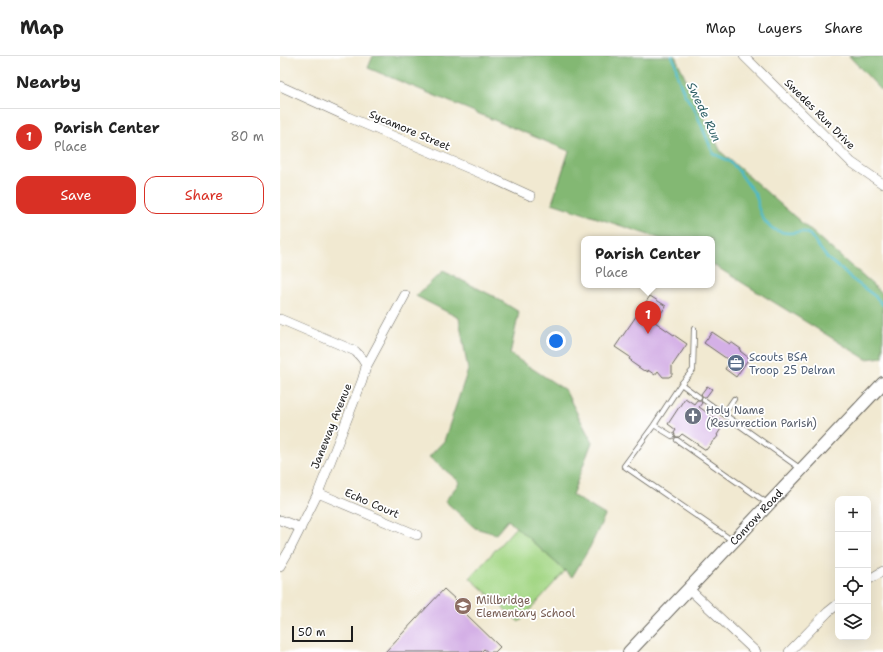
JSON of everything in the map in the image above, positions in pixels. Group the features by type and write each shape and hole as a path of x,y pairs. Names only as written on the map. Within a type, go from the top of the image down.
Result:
{"street":[{"name":"Swedes Run Drive","path":"744,56 852,162 883,184"},
{"name":"Sycamore Street","path":"280,86 531,196"},
{"name":"Janeway Avenue","path":"280,566 301,528 318,492 362,381 366,367 405,295"},
{"path":"280,318 355,352 363,359 366,367"},
{"name":"Conrow Road","path":"629,652 883,383"},
{"name":"Echo Court","path":"318,492 417,535"},
{"path":"280,520 301,528"},
{"path":"871,578 883,571"},
{"path":"689,589 756,652"},
{"path":"789,652 835,606"}],"lane":[{"path":"694,329 693,370 681,384 654,425 624,466 734,542"},
{"path":"681,384 699,397"},
{"path":"724,414 734,399"},
{"path":"704,400 801,470"},
{"path":"654,425 672,436"},
{"path":"677,440 768,504"}],"green space":[{"path":"373,56 675,56 721,152 883,294 883,357 866,359 715,266 715,236 652,236 552,203 569,151 368,68"},
{"path":"849,56 883,56 883,92"},
{"path":"443,271 493,296 519,312 510,354 565,390 592,442 572,495 605,515 590,547 572,577 508,520 496,534 475,528 445,501 460,482 429,457 444,441 468,370 459,318 416,296"},
{"path":"516,527 565,571 519,622 470,578"}],"building":[{"path":"650,296 666,306 655,322 687,344 672,366 672,375 669,377 663,377 658,371 655,375 648,370 648,372 645,370 644,371 631,362 632,361 629,359 630,357 615,347"},
{"path":"712,332 730,344 731,342 741,349 740,351 749,358 736,377 725,369 730,361 704,343"},
{"path":"707,386 712,389 706,397 703,397 701,394"},
{"name":"Holy Name (Resurrection Parish)","path":"685,398 694,404 697,400 700,400 702,403 699,407 724,424 717,435 718,436 706,450 682,434 679,437 676,437 674,433 676,430 668,424"},
{"path":"444,589 468,611 466,614 500,647 495,652 488,652 484,649 481,652 385,652"}],"waterway":[{"name":"Swede Run","path":"672,56 675,62 678,78 685,95 695,110 713,153 730,162 738,170 754,192 758,200 758,207 762,217 767,224 773,229 781,232 802,232 810,235 828,259 876,297 883,305"}],"place":[{"name":"Parish Center","path":"648,334"},
{"name":"Scouts BSA Troop 25 Delran","path":"736,363"},
{"name":"Holy Name (Resurrection Parish)","path":"693,416"},
{"name":"Millbridge Elementary School","path":"463,606"}]}
